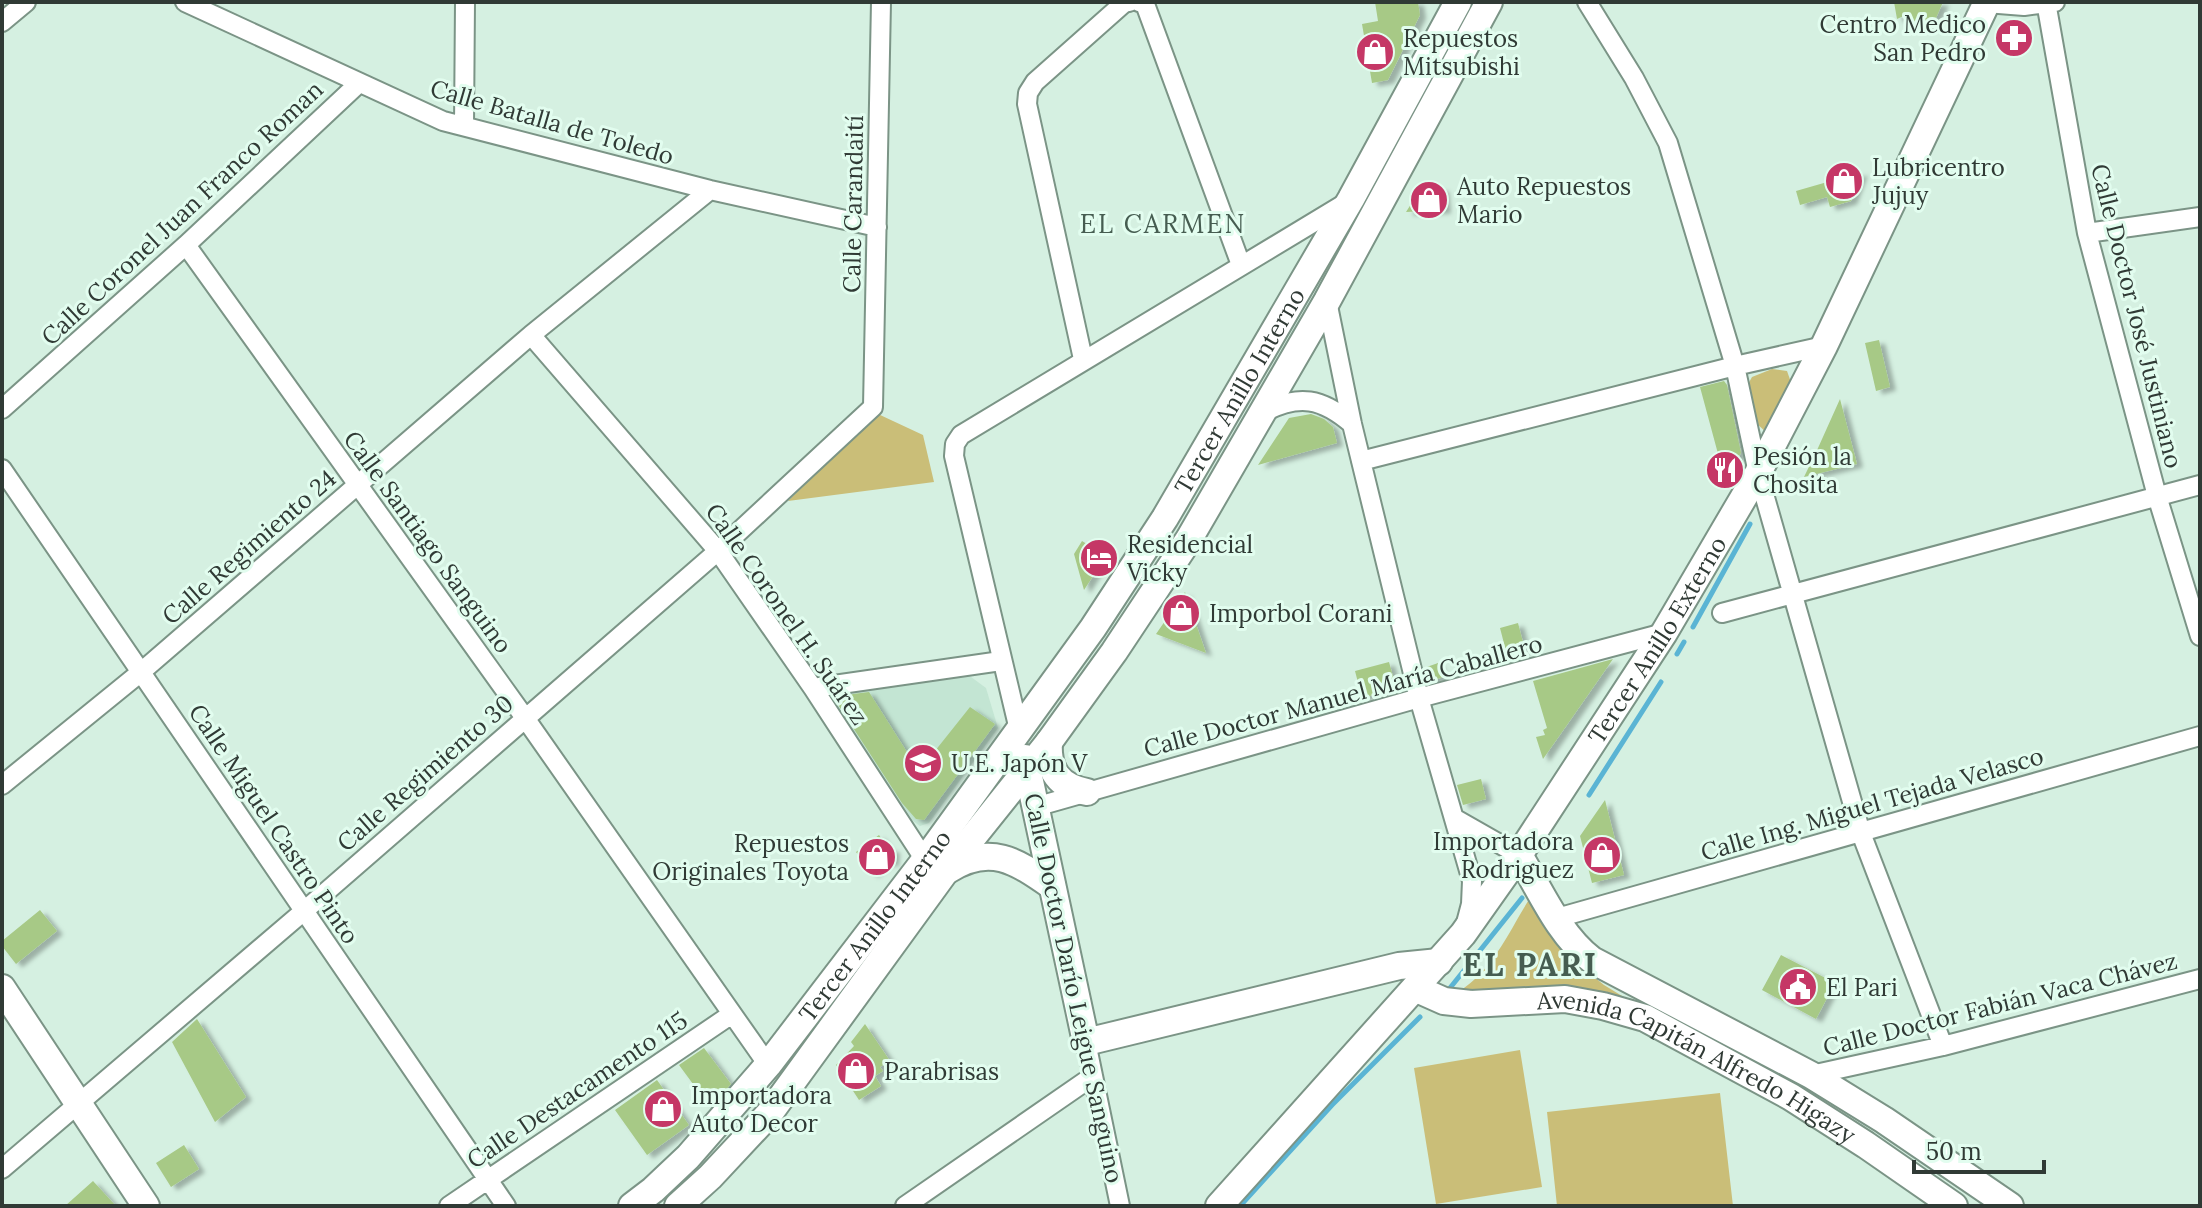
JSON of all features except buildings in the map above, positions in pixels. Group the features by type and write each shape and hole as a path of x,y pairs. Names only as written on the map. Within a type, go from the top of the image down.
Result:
{"main road":[{"name":"Tercer Anillo Interno","path":"632,1206 688,1157 768,1065 907,880 935,866 1027,771 1114,652 1189,539 1327,301 1489,2"},
{"name":"Tercer Anillo Externo","path":"1219,1206 1417,989 1463,934 1519,855 1664,633 1758,473 1824,346 1986,3"},
{"name":"Tercer Anillo Interno","path":"678,1206 769,1114 935,866 1019,730 1165,518 1318,231 1351,199 1455,8"},
{"path":"1453,68 1446,66 1440,57 1455,8"},
{"path":"1405,156 1417,111 1406,98"},
{"name":"Calle Doctor Darío Leigue Sanguino","path":"1065,667 1053,695 1024,739 1027,771 1086,1042"},
{"path":"1049,742 1048,756 1052,770 1061,782 1087,792"},
{"path":"907,880 930,863 1001,782 1013,774 1027,771"},
{"name":"Avenida Capitán Alfredo Higazy","path":"1519,855 1579,951 1811,1075 1884,1120 2010,1206"},
{"path":"935,866 985,856 1006,858 1052,886"},
{"path":"1086,1042 1399,966 1439,962"},
{"path":"2,988 146,1206"},
{"name":"Avenida Capitán Alfredo Higazy","path":"1417,989 1444,1001 1471,1004 1565,999 1645,1018 1791,1097 1954,1206"},
{"path":"768,1065 775,1093 769,1114"}],"street":[{"path":"2,22 26,2"},
{"name":"Calle Batalla de Toledo","path":"185,2 443,121 710,190 877,227"},
{"path":"464,126 465,2"},
{"name":"Calle Carandaití","path":"873,407 881,2"},
{"path":"1083,359 1027,104 1028,93 1035,82 1124,3 1129,2"},
{"path":"1139,2 1145,4 1241,265"},
{"path":"1587,2 1634,78 1668,143 1735,366 1758,473 1861,833 1943,1046"},
{"path":"1986,3 2007,6 2049,2"},
{"name":"Calle Doctor José Justiniano","path":"2049,2 2087,233 2157,496 2200,636"},
{"name":"Calle Coronel Juan Franco Roman","path":"2,409 186,245 358,84"},
{"name":"Calle Regimiento 24","path":"2,785 141,672 531,335 710,190"},
{"path":"2087,233 2200,217"},
{"path":"1019,730 954,456 955,444 961,435 1241,265 1318,231"},
{"name":"Calle Santiago Sanguino","path":"186,245 525,718 768,1065"},
{"path":"1327,301 1352,424 1419,698 1472,881 1471,904 1463,934"},
{"name":"Calle Coronel H. Suárez","path":"531,335 718,551 935,866"},
{"path":"1361,461 1824,346"},
{"path":"1262,412 1280,403 1300,400 1319,403 1337,411 1352,424"},
{"name":"Calle Regimiento 30","path":"2,1169 718,551 873,407"},
{"name":"Calle Miguel Castro Pinto","path":"2,469 506,1206"},
{"path":"1722,613 2200,485"},
{"name":"Calle Doctor Manuel María Caballero","path":"1035,807 1419,698 1664,633"},
{"path":"813,688 1001,661"},
{"name":"Calle Ing. Miguel Tejada Velasco","path":"1557,918 2200,736"},
{"name":"Avenida Capitán Alfredo Higazy","path":"1454,818 1519,855"},
{"name":"Calle Doctor Fabián Vaca Chávez","path":"1811,1075 1943,1046 2200,979"},
{"name":"Calle Destacamento 115","path":"449,1206 732,1014"},
{"name":"Calle Doctor Darío Leigue Sanguino","path":"1086,1042 1120,1206"},
{"path":"905,1206 1093,1076"}],"shaded area":[{"path":"1772,369 1787,371 1793,388 1768,434 1754,421 1746,388 1752,377"},
{"path":"878,414 923,435 934,482 788,501"},
{"name":"U.E. Japón V","path":"967,674 986,688 998,728 929,823 920,826 913,821 835,706 833,692"},
{"path":"1530,898 1573,960 1627,999 1624,1005 1459,991 1491,961"},
{"path":"1520,1050 1542,1187 1436,1204 1414,1068"},
{"path":"1720,1093 1733,1206 1557,1206 1547,1112"}],"waterway":[{"path":"1693,627 1750,524"},
{"path":"1677,654 1684,642"},
{"path":"1589,795 1661,682"},
{"path":"1450,988 1522,898"},
{"path":"1240,1206 1332,1105 1420,1017"}],"place":[{"name":"Centro Medico San Pedro","path":"2014,38"},
{"name":"Repuestos Mitsubishi","path":"1375,52"},
{"name":"Lubricentro Jujuy","path":"1844,181"},
{"name":"Auto Repuestos Mario","path":"1429,200"},
{"name":"Pesión la Chosita","path":"1725,470"},
{"name":"Residencial Vicky","path":"1099,558"},
{"name":"Imporbol Corani","path":"1181,613"},
{"name":"U.E. Japón V","path":"923,763"},
{"name":"Importadora Rodriguez","path":"1602,855"},
{"name":"Repuestos Originales Toyota","path":"877,857"},
{"name":"El Pari","path":"1798,987"},
{"name":"Parabrisas","path":"856,1071"},
{"name":"Importadora Auto Decor","path":"663,1109"}],"district":[{"name":"EL CARMEN","path":"1163,223"},
{"name":"EL PARI","path":"1530,964"}]}
